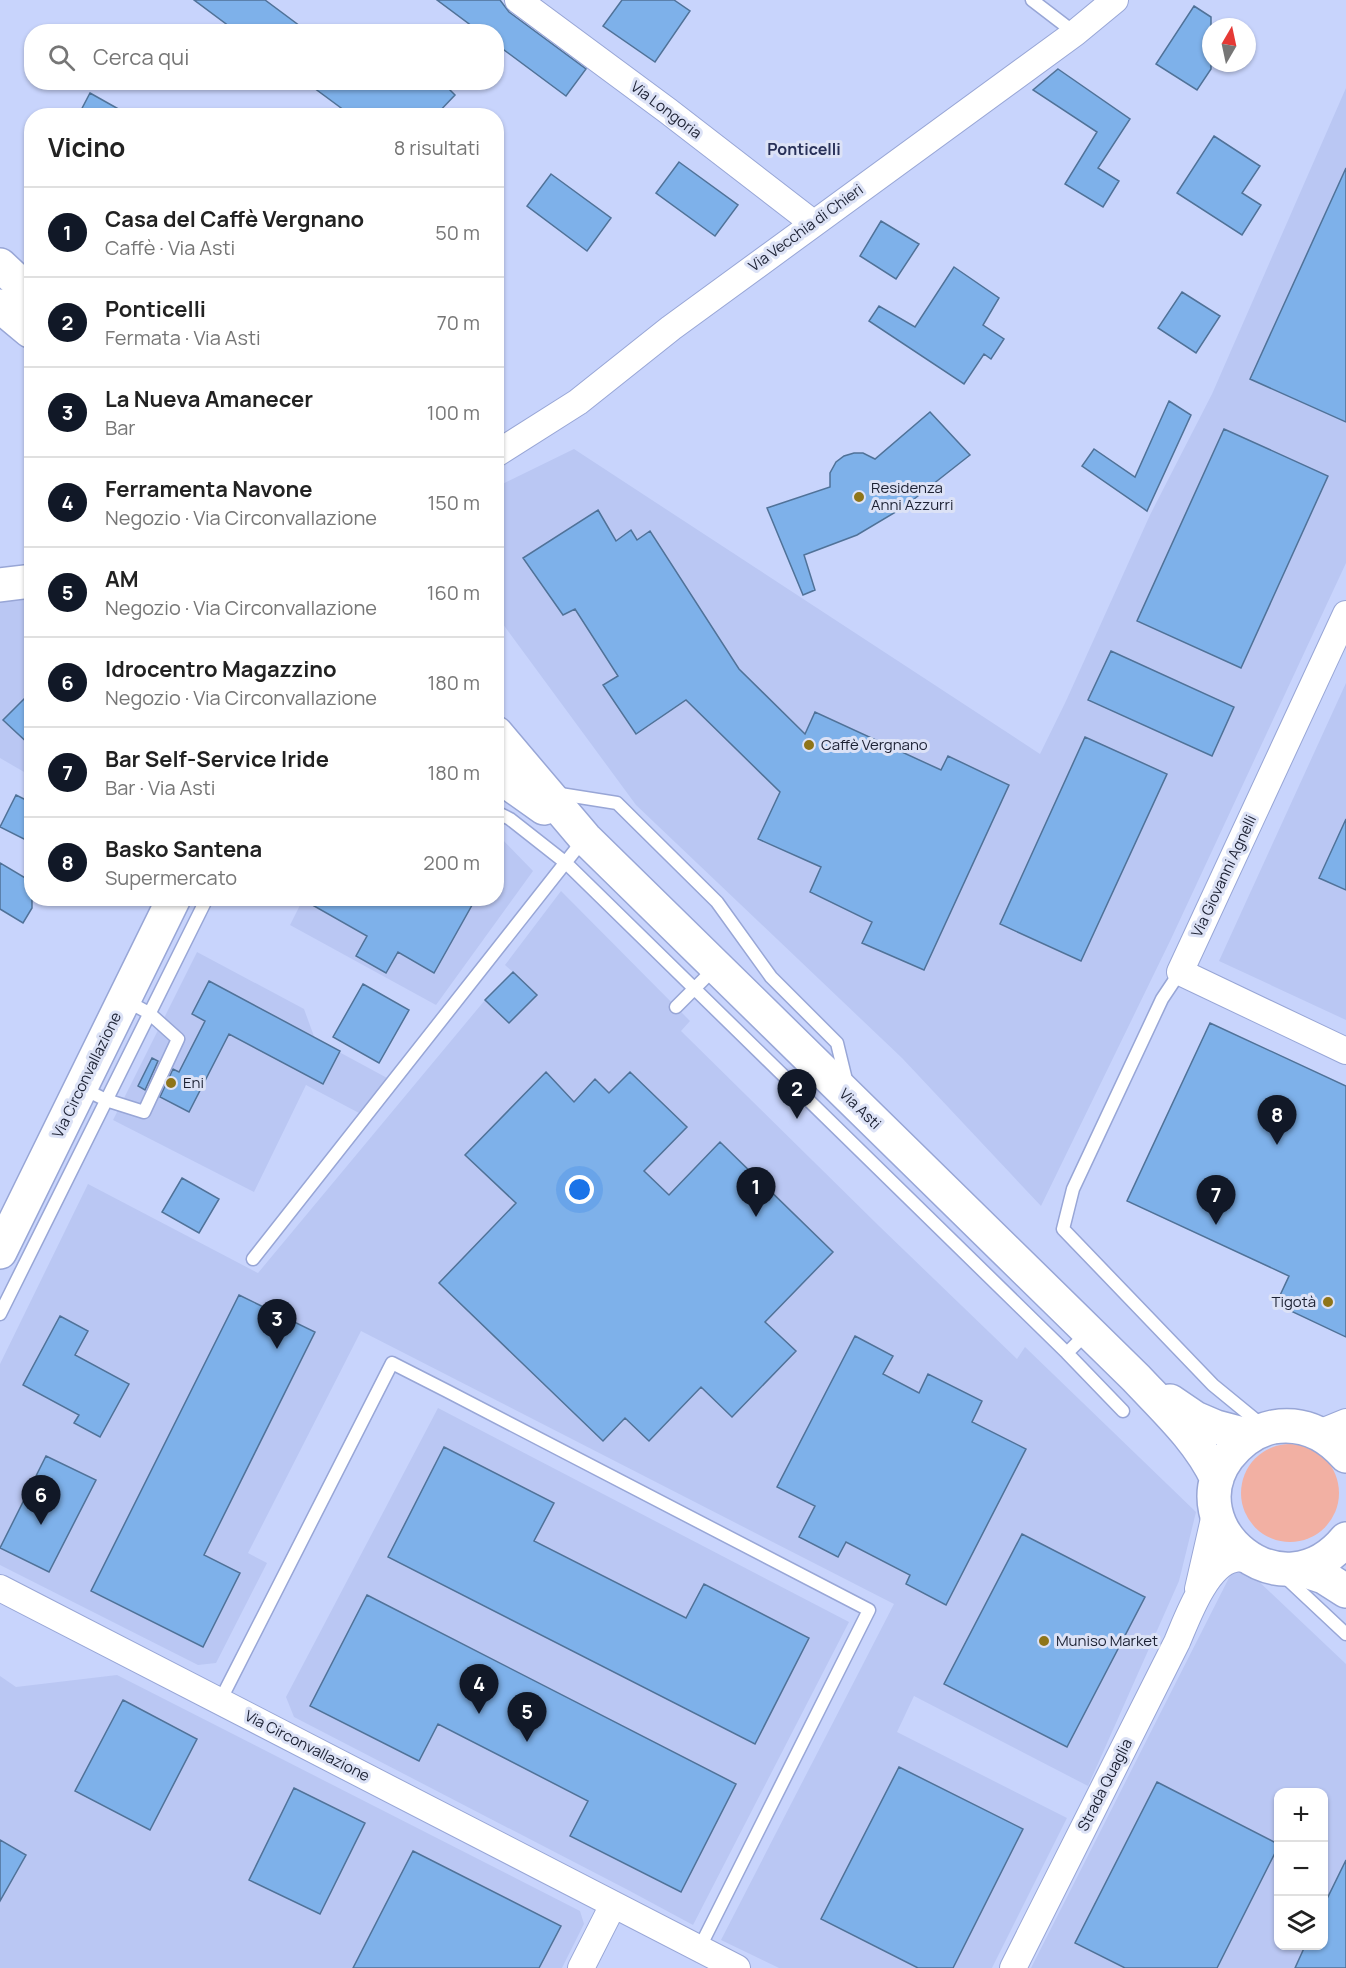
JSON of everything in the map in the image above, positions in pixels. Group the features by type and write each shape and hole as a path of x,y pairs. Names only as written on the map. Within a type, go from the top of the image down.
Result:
{"main road":[{"path":"0,265 24,288"},
{"path":"0,301 24,325"},
{"path":"0,306 24,326"},
{"path":"0,585 24,582"},
{"name":"Via Asti","path":"504,742 545,791 575,851"},
{"name":"Via Asti","path":"504,782 705,978 851,1100 977,1244 1077,1342 1195,1418 1216,1427 1258,1432 1283,1425 1332,1427"},
{"name":"Via Circonvallazione","path":"0,1252 93,1093 137,1006 171,906"},
{"name":"Via Asti","path":"1136,1378 1210,1462 1222,1529 1234,1546 1275,1565"},
{"path":"1332,1427 1335,1443 1346,1456"},
{"path":"1217,1494 1230,1455 1236,1447 1258,1432"},
{"path":"1275,1565 1320,1562 1336,1551 1346,1539"},
{"path":"1275,1565 1324,1577 1346,1591"}],"street":[{"name":"Via Longoria","path":"518,0 668,111 813,223"},
{"name":"Via Vecchia di Chieri","path":"504,449 578,402 670,328 1075,33 1115,0"},
{"name":"Via Giovanni Agnelli","path":"1180,972 1346,614"},
{"path":"1180,972 1346,1051"},
{"name":"Strada Quaglia","path":"1195,1601 1217,1494"},
{"name":"Strada Quaglia","path":"1013,1968 1177,1642 1195,1601 1211,1575 1222,1565 1234,1559 1275,1565"},
{"name":"Via Circonvallazione","path":"0,1588 737,1968"},
{"path":"581,1968 613,1905"}],"lane":[{"path":"1032,0 1075,33"},
{"path":"545,791 617,803 717,902 771,977 837,1043 851,1100"},
{"path":"253,1259 575,851 504,816"},
{"path":"0,1314 93,1093 144,1112 178,1039 137,1006 202,906"},
{"path":"1180,972 1162,999 1073,1189 1063,1228 1258,1432"},
{"path":"676,1007 705,978 977,1244"},
{"path":"1077,1342 1123,1411"},
{"path":"220,1701 392,1363 447,1391 869,1610 699,1948"},
{"path":"1275,1565 1346,1634"}],"shaded area":[{"path":"1346,88 1346,563 1171,939 1041,1206 902,1058 636,805 504,626 504,483 574,449 1040,754 1150,515 1212,394"},
{"path":"24,596 24,772 0,758 0,600"},
{"path":"1346,683 1346,1020 1219,961"},
{"path":"504,841 533,871 436,1005 290,925 300,906 504,906"},
{"path":"561,891 690,1021 681,1031 879,1226 1017,1359 1025,1347 1196,1512 1179,1581 1088,1786 914,1696 897,1732 1067,1818 992,1968 779,1968 721,1940 894,1604 361,1331 248,1553 267,1563 216,1663 198,1665 0,1565 0,1364 88,1184 258,1273 485,1000 513,972 505,965"},
{"path":"197,952 304,1009 315,1039 389,1079 361,1114 306,1085 254,1192 113,1120"},
{"path":"438,1408 849,1622 693,1925 294,1717 286,1697"},
{"path":"1290,1444 1309,1448 1325,1458 1335,1474 1339,1493 1335,1512 1325,1528 1309,1538 1290,1542 1271,1538 1255,1528 1245,1512 1241,1493 1245,1474 1255,1458 1271,1448"},
{"path":"1235,1566 1251,1574 1346,1664 1346,1968 1031,1968"},
{"path":"117,1675 580,1911 584,1924 562,1968 0,1968 0,1676 16,1687"}],"building":[{"path":"194,0 265,0 297,24 226,24"},
{"path":"437,0 500,0 509,12 586,69 566,96 504,50 504,24 469,24"},
{"path":"622,0 674,0 690,11 655,62 603,26"},
{"path":"1194,6 1211,17 1202,18 1202,72 1209,72 1197,90 1156,64"},
{"path":"1058,69 1130,119 1098,168 1119,181 1103,207 1065,184 1097,132 1033,90"},
{"path":"317,90 450,90 455,95 443,108 341,108"},
{"path":"90,93 117,108 82,108"},
{"path":"1214,136 1260,166 1242,193 1261,205 1242,235 1177,193"},
{"path":"679,162 738,205 715,236 656,193"},
{"path":"1346,168 1346,422 1250,379"},
{"path":"551,174 611,218 587,251 527,206"},
{"path":"881,221 919,244 896,279 860,256"},
{"path":"954,267 999,298 983,325 1004,339 991,359 984,354 964,384 869,321 879,306 915,327"},
{"path":"1182,292 1220,316 1196,353 1158,328"},
{"path":"1169,401 1191,415 1147,511 1082,466 1094,449 1135,477"},
{"name":"Residenza Anni Azzurri","path":"930,412 970,455 904,507 857,535 804,555 815,590 803,595 767,508 830,487 830,473 836,462 844,456 863,453 875,459"},
{"path":"1224,429 1328,476 1241,668 1137,621"},
{"name":"Caffè Vergnano","path":"598,510 616,541 631,530 637,540 650,531 739,669 805,734 815,712 941,770 948,756 1009,785 924,970 862,943 872,922 810,892 821,867 758,839 780,792 686,700 636,734 603,685 618,676 575,609 563,615 523,558"},
{"path":"1111,651 1234,707 1212,756 1088,700"},
{"path":"24,699 24,740 3,720"},
{"path":"1085,737 1167,774 1081,961 1000,924"},
{"path":"16,795 24,799 24,839 0,827"},
{"path":"1346,819 1346,890 1319,878"},
{"path":"0,863 24,877 24,906 32,906 32,908 23,923 0,909"},
{"path":"314,906 472,906 434,973 398,952 386,973 356,956 367,936"},
{"path":"513,972 537,995 509,1023 485,1000"},
{"path":"209,981 340,1051 323,1084 229,1034 189,1112 160,1097 173,1069 179,1072 205,1021 192,1014"},
{"path":"363,984 409,1010 379,1063 333,1037"},
{"path":"1210,1023 1346,1086 1346,1337 1276,1304 1289,1276 1127,1201"},
{"path":"152,1058 158,1061 145,1090 138,1086"},
{"path":"546,1072 574,1102 595,1079 609,1093 630,1072 687,1127 644,1171 669,1195 720,1142 833,1252 765,1322 796,1351 732,1417 701,1387 649,1441 625,1418 603,1441 439,1283 516,1203 465,1155"},
{"path":"182,1178 219,1199 199,1233 162,1212"},
{"path":"239,1295 315,1332 204,1555 240,1573 203,1647 91,1591"},
{"path":"60,1316 88,1331 75,1355 129,1384 100,1437 74,1423 79,1415 23,1385"},
{"path":"855,1336 893,1356 883,1374 919,1393 928,1374 982,1401 972,1422 1026,1449 946,1605 906,1584 910,1575 846,1542 838,1557 799,1537 815,1506 777,1487"},
{"path":"444,1447 554,1503 534,1541 686,1618 704,1584 809,1638 755,1744 388,1557"},
{"path":"46,1456 96,1480 49,1572 0,1548"},
{"name":"Muniso Market","path":"1022,1534 1145,1597 1067,1747 944,1684"},
{"path":"367,1595 736,1784 681,1892 570,1836 588,1801 438,1724 419,1761 310,1706"},
{"path":"123,1700 197,1739 150,1830 75,1791"},
{"path":"899,1767 1023,1829 953,1968 918,1968 821,1919"},
{"path":"1157,1782 1274,1842 1274,1855 1217,1968 1125,1968 1075,1943"},
{"path":"294,1788 365,1823 320,1914 249,1880"},
{"path":"0,1840 26,1855 0,1901"},
{"path":"413,1851 561,1926 539,1968 353,1968"},
{"path":"1346,1860 1346,1968 1295,1968 1303,1950 1328,1950 1328,1897"}],"place":[{"name":"Residenza Anni Azzurri","path":"859,497"},
{"name":"Caffè Vergnano","path":"809,745"},
{"name":"Eni","path":"171,1083"},
{"name":"Ponticelli","path":"797,1119"},
{"name":"Basko Santena","path":"1277,1145"},
{"name":"Casa del Caffè Vergnano","path":"756,1217"},
{"name":"Bar Self-Service Iride","path":"1216,1225"},
{"name":"Tigotà","path":"1328,1302"},
{"name":"La Nueva Amanecer","path":"277,1349"},
{"name":"Idrocentro Magazzino","path":"41,1525"},
{"name":"Muniso Market","path":"1044,1641"},
{"name":"Ferramenta Navone","path":"479,1714"},
{"name":"AM","path":"527,1742"}],"district":[{"name":"Ponticelli","path":"804,149"}]}
